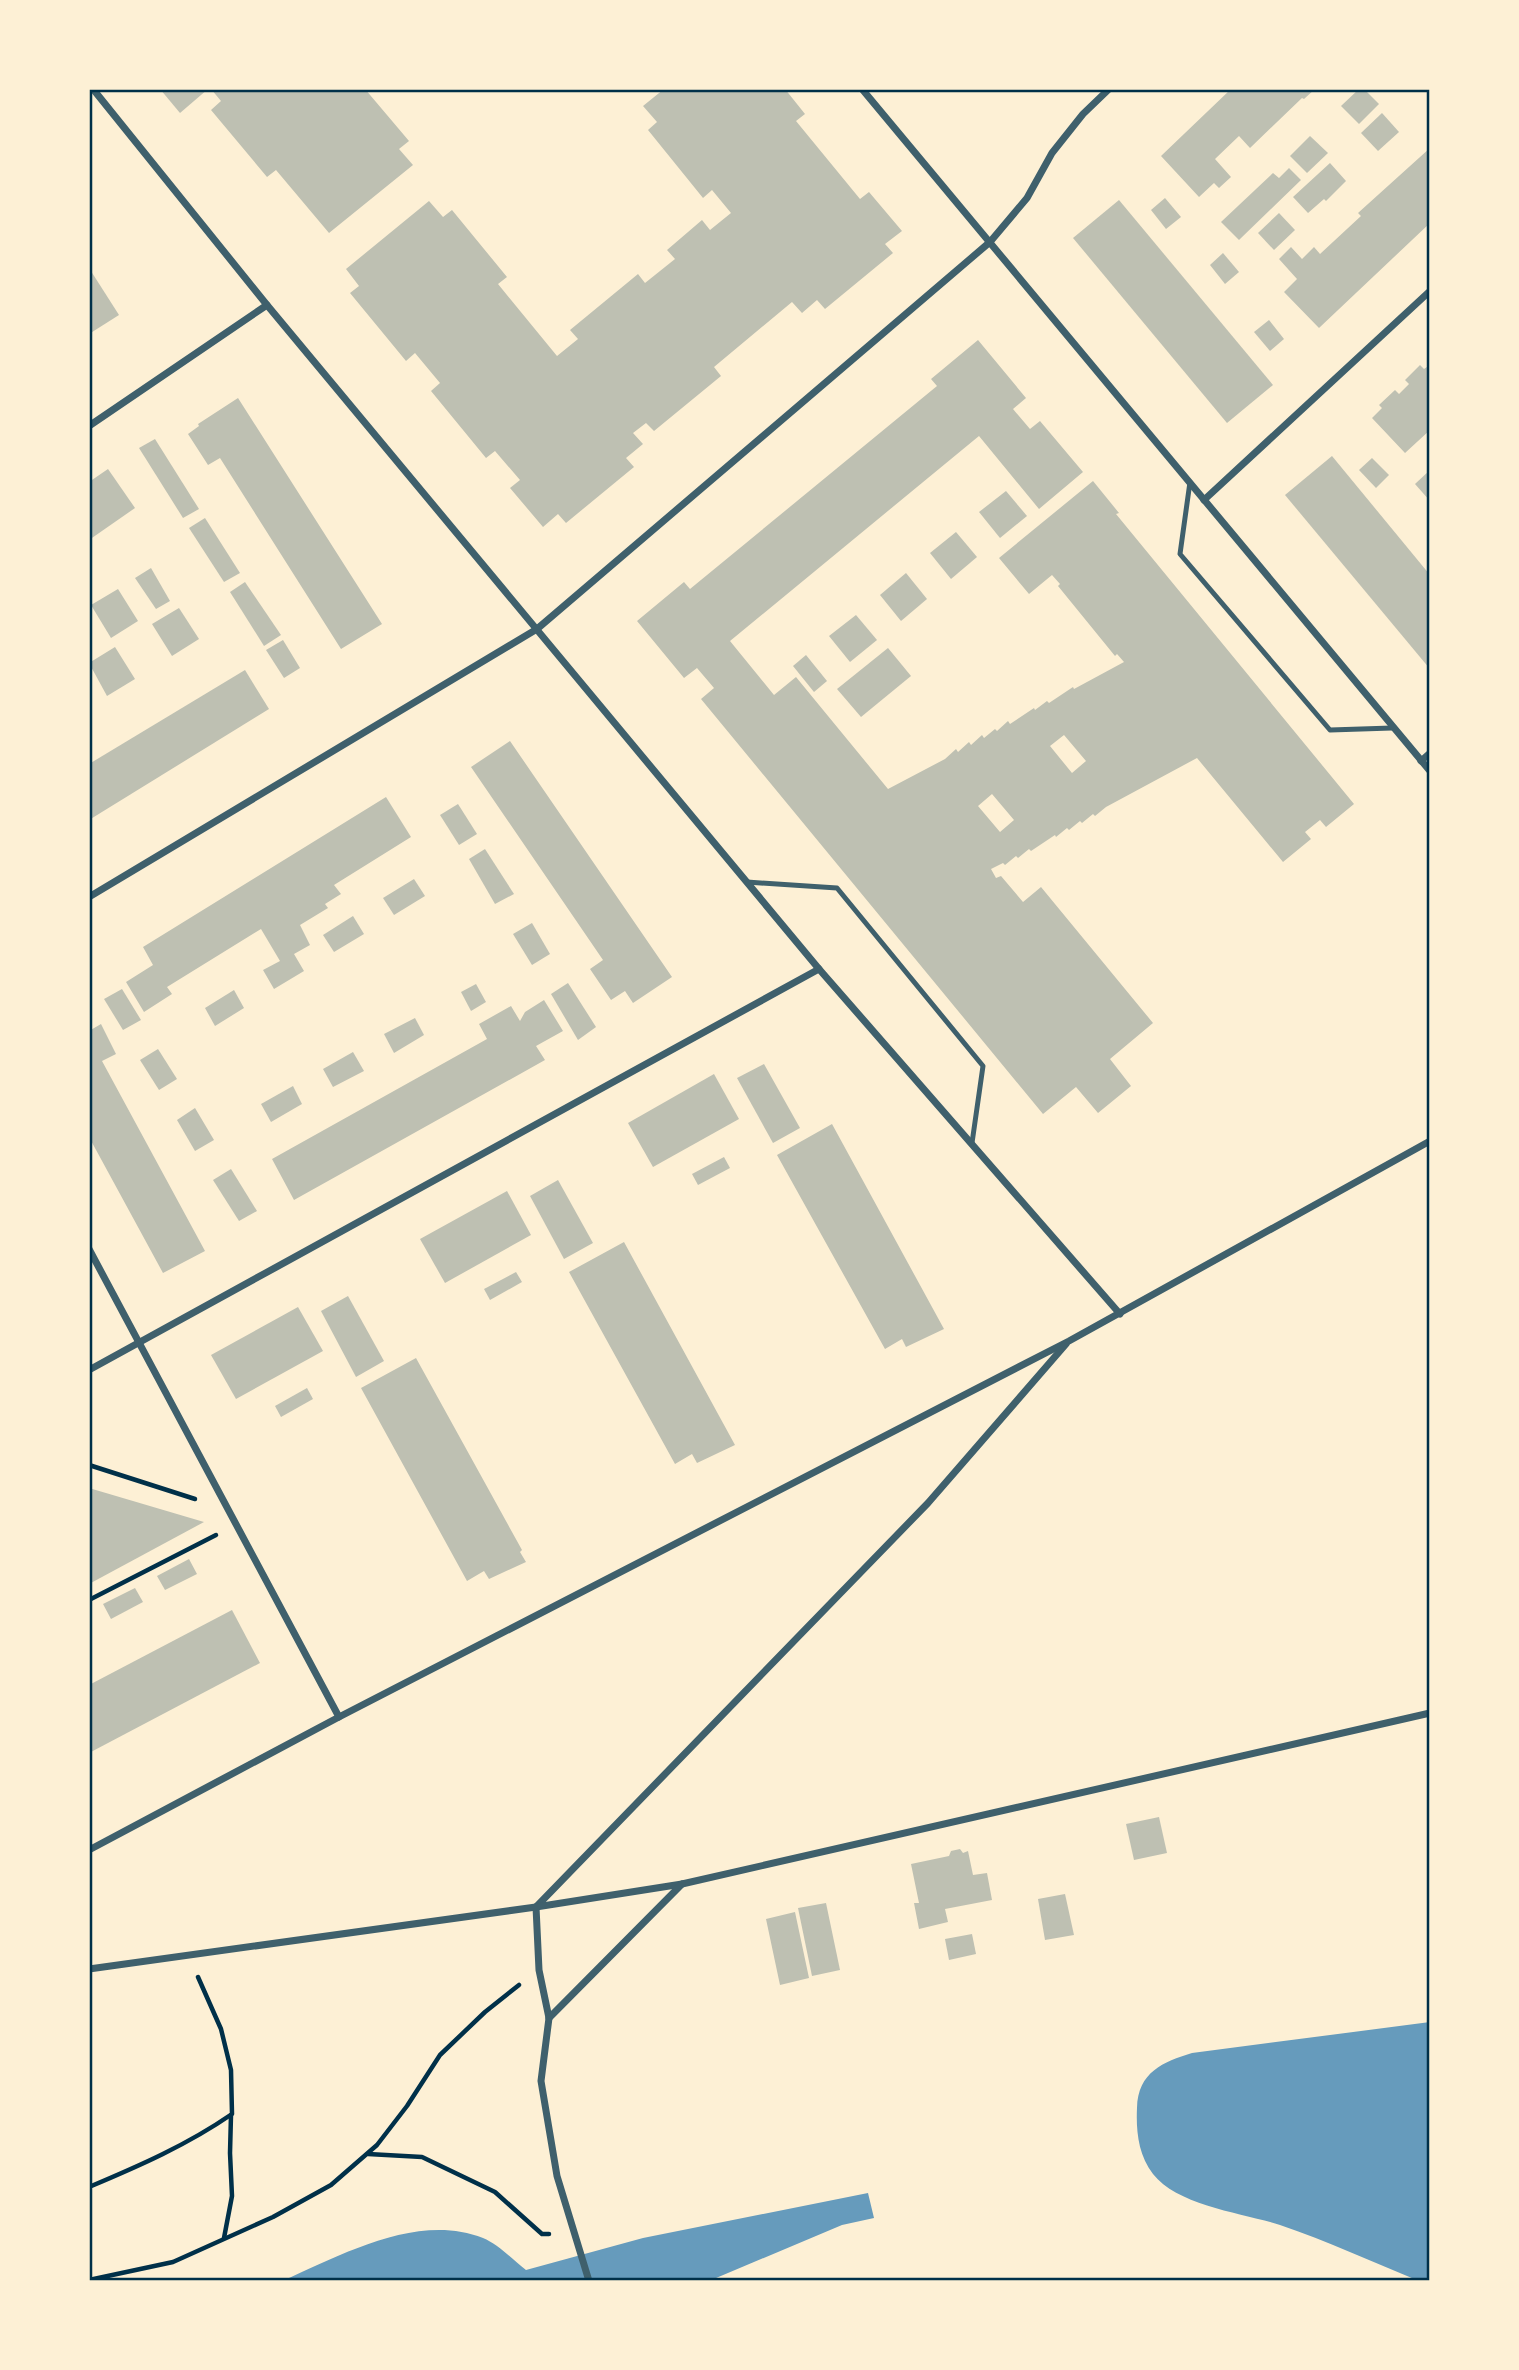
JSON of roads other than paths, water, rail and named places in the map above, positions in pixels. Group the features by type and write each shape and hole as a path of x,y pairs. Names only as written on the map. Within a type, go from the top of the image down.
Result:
{"street":[{"path":"93,89 267,305 819,969 1120,1314"},
{"path":"862,89 1430,771"},
{"path":"89,897 537,629 990,242 1027,198 1052,153 1083,114 1109,89"},
{"path":"1204,500 1430,291"},
{"path":"89,426 267,305"},
{"path":"1421,761 1430,753"},
{"path":"89,1370 819,969"},
{"path":"89,1850 339,1717 1069,1341 1430,1141"},
{"path":"89,1249 339,1717"},
{"path":"589,2281 557,2176 541,2081 550,2018 539,1970 536,1907 928,1503 1069,1341"},
{"path":"89,1969 682,1884 1430,1713"},
{"path":"550,2018 682,1884"}],"lane":[{"path":"1190,482 1180,554 1330,730 1392,728"},
{"path":"747,882 836,888 983,1066 972,1143"}],"water":[{"path":"1430,2022 1430,2281 1419,2281 1280,2225 1194,2201 1164,2185 1144,2159 1138,2134 1138,2096 1147,2077 1171,2060 1192,2053"},
{"path":"868,2193 874,2218 842,2225 709,2281 282,2281 354,2249 406,2233 458,2231 483,2238 500,2248 526,2270 643,2238"}]}
